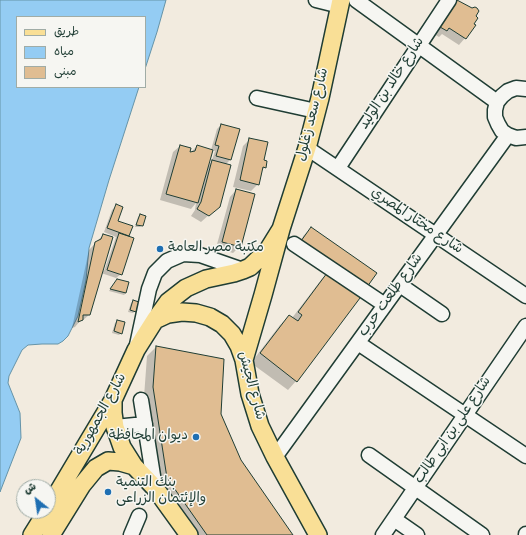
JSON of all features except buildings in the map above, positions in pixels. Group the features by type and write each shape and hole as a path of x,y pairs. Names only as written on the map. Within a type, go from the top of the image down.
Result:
{"main road":[{"name":"شارع سعد زغلول","path":"244,360 281,229 306,148 341,3"},
{"name":"شارع سعد زغلول","path":"155,320 168,302 186,288 206,279 238,272 250,267 268,250 281,229"},
{"path":"238,272 252,279 259,286 263,295"},
{"name":"شارع الجيش","path":"155,320 168,314 182,312 196,313 210,317 222,324 232,334 239,346 244,360 250,394 260,426 275,457 318,535"},
{"name":"شارع الجمهورية","path":"56,495 113,400 136,350 155,320"},
{"path":"113,400 115,427 122,447 134,466 155,488 189,535"},
{"name":"شارع الجمهورية","path":"51,535 82,484 96,468 108,461 120,462 134,466"},
{"name":"شارع الجمهورية","path":"32,535 42,519"}],"street":[{"path":"316,0 341,3"},
{"path":"356,0 497,102"},
{"name":"شارع خالد بن الوليد","path":"338,168 449,0"},
{"path":"526,89 516,88 508,91 497,102 495,110 495,117 502,131 516,138 526,137"},
{"path":"258,98 316,111"},
{"name":"شارع طلعت حرب","path":"275,457 508,135"},
{"name":"شارع مختار المصري","path":"306,148 338,168 526,296"},
{"path":"294,244 385,305"},
{"path":"136,350 149,289 155,273 167,261 183,254 200,255 238,272"},
{"path":"400,284 442,314"},
{"name":"شارع على بن ابى طالب","path":"383,535 526,326"},
{"path":"358,343 526,456"},
{"path":"141,400 155,488"},
{"path":"115,427 145,424"},
{"path":"369,456 482,535"},
{"path":"131,535 139,516"},
{"path":"394,519 417,535"}],"water":[{"path":"0,0 166,0 146,66 146,16 16,16 16,88 139,88 89,248 86,280 78,316 68,336 63,341 58,344 28,345 22,350 9,376 8,383 20,413 21,438 0,492"}],"place":[{"name":"مكتبة مصر العامة","path":"160,249"},
{"name":"ديوان المحافظة","path":"196,437"},
{"name":"بنك التنمية والإئتمان الزراعى","path":"108,492"}]}
